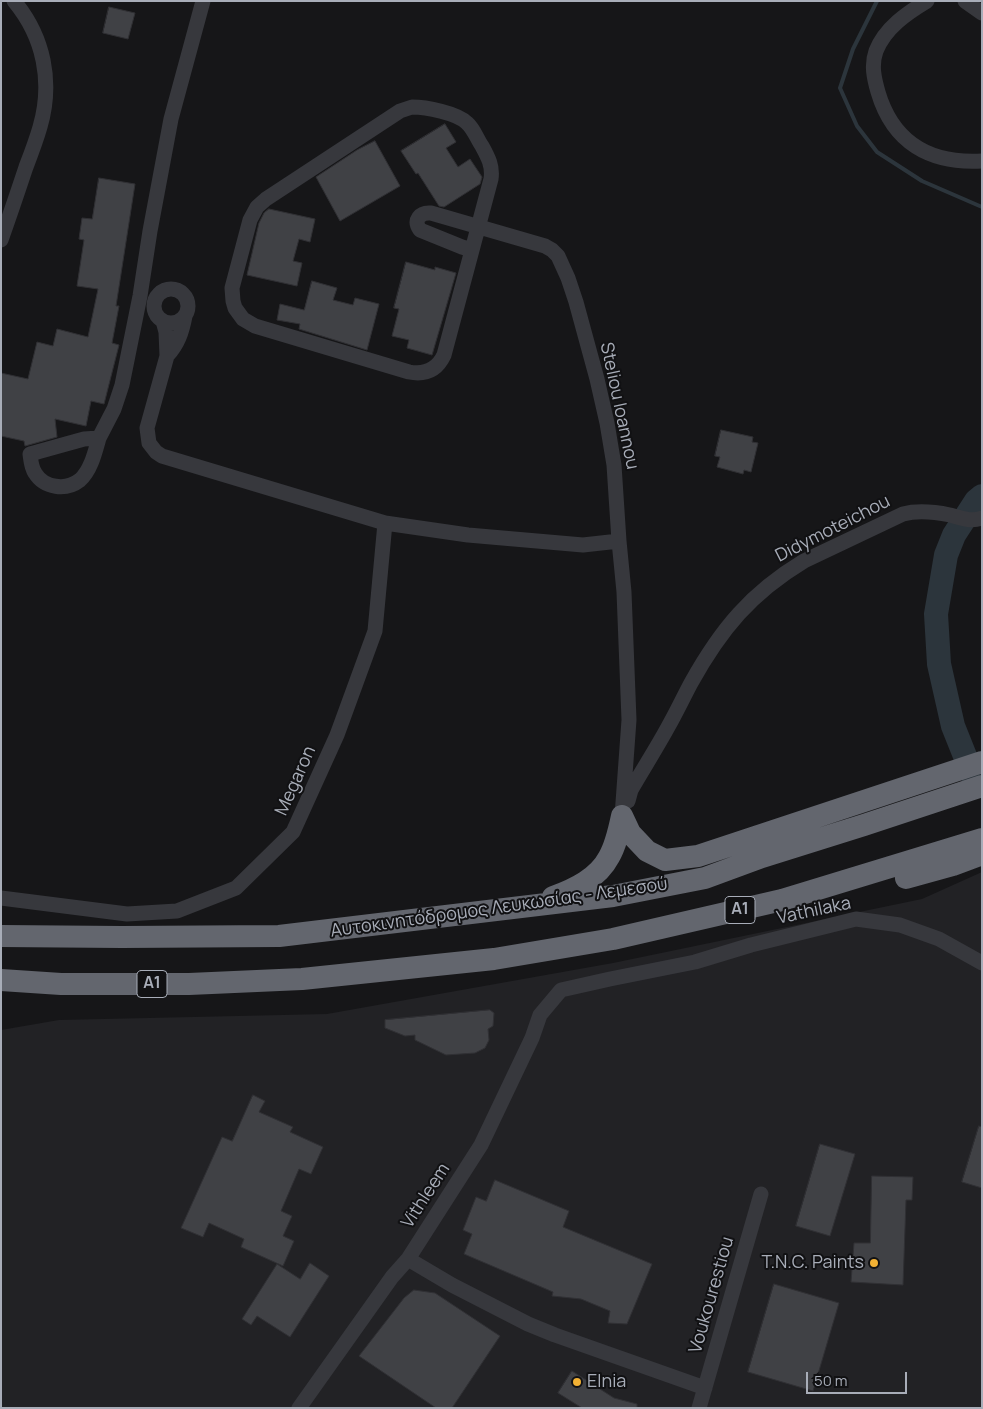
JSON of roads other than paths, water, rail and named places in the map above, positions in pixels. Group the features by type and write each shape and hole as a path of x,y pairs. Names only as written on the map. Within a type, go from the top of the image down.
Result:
{"highway":[{"path":"622,816 630,833 647,851 666,860 690,857 982,762"},
{"name":"Αυτοκινητόδρομος Λευκωσίας - Λεμεσού","path":"1,936 279,936 613,896 705,878 762,857 976,788"},
{"path":"526,907 570,891 600,870 609,857 622,816"},
{"name":"A1","path":"1,980 61,984 198,984 302,979 494,959 613,939 782,900 982,839"},
{"path":"613,939 740,923 953,865 982,854"},
{"path":"1,927 62,936"}],"street":[{"path":"1,240 40,127 45,102 44,67 39,43 30,23 14,1"},
{"path":"99,438 119,396 140,296 171,119 203,1"},
{"path":"927,1 900,19 885,36 876,52 873,65 874,77 884,111 904,137 929,154 953,161 982,161"},
{"path":"965,1 982,13"},
{"path":"421,107 454,116 466,122 488,157 492,170 491,179 472,250 444,355 438,365 429,372 409,372 255,326 243,319 235,308 233,301 232,288 250,220 257,207 266,199 405,108 421,107"},
{"name":"Steliou Ioannou","path":"472,250 422,231 417,225 417,219 421,214 428,213 478,226 545,246 552,250 563,265 576,302 597,379 614,466 624,592 629,720 622,816"},
{"path":"167,356 175,347 180,336 188,307 188,302 182,292 172,288 161,292 155,301 155,312 163,320 168,323 174,323 185,316"},
{"path":"140,296 155,301"},
{"path":"163,320 166,332 167,356 146,428 149,443 156,452 169,459 386,523 468,535 583,545 619,541"},
{"name":"Didymoteichou","path":"622,816 631,790 707,656 731,622 757,594 804,561 903,514 929,512 972,519"},
{"name":"Megaron","path":"1,898 127,914 177,911 236,888 293,832 337,735 375,631 386,523"},
{"name":"Vathilaka","path":"561,990 695,962 751,945 856,919 900,925 939,939 982,963"},
{"name":"Vithleem","path":"299,1408 392,1276 408,1259 480,1145 532,1038 540,1015 561,990"},
{"name":"Voukourestiou","path":"699,1408 761,1194"},
{"path":"408,1259 452,1285 528,1324 704,1388"}],"waterway":[{"path":"877,1 853,49 840,88 857,126 877,152 922,181 982,207"},
{"path":"977,786 953,726 939,664 936,614 946,555 954,535 976,501 982,496"}],"place":[{"name":"T.N.C. Paints","path":"874,1263"},
{"name":"Elnia","path":"577,1382"}]}
